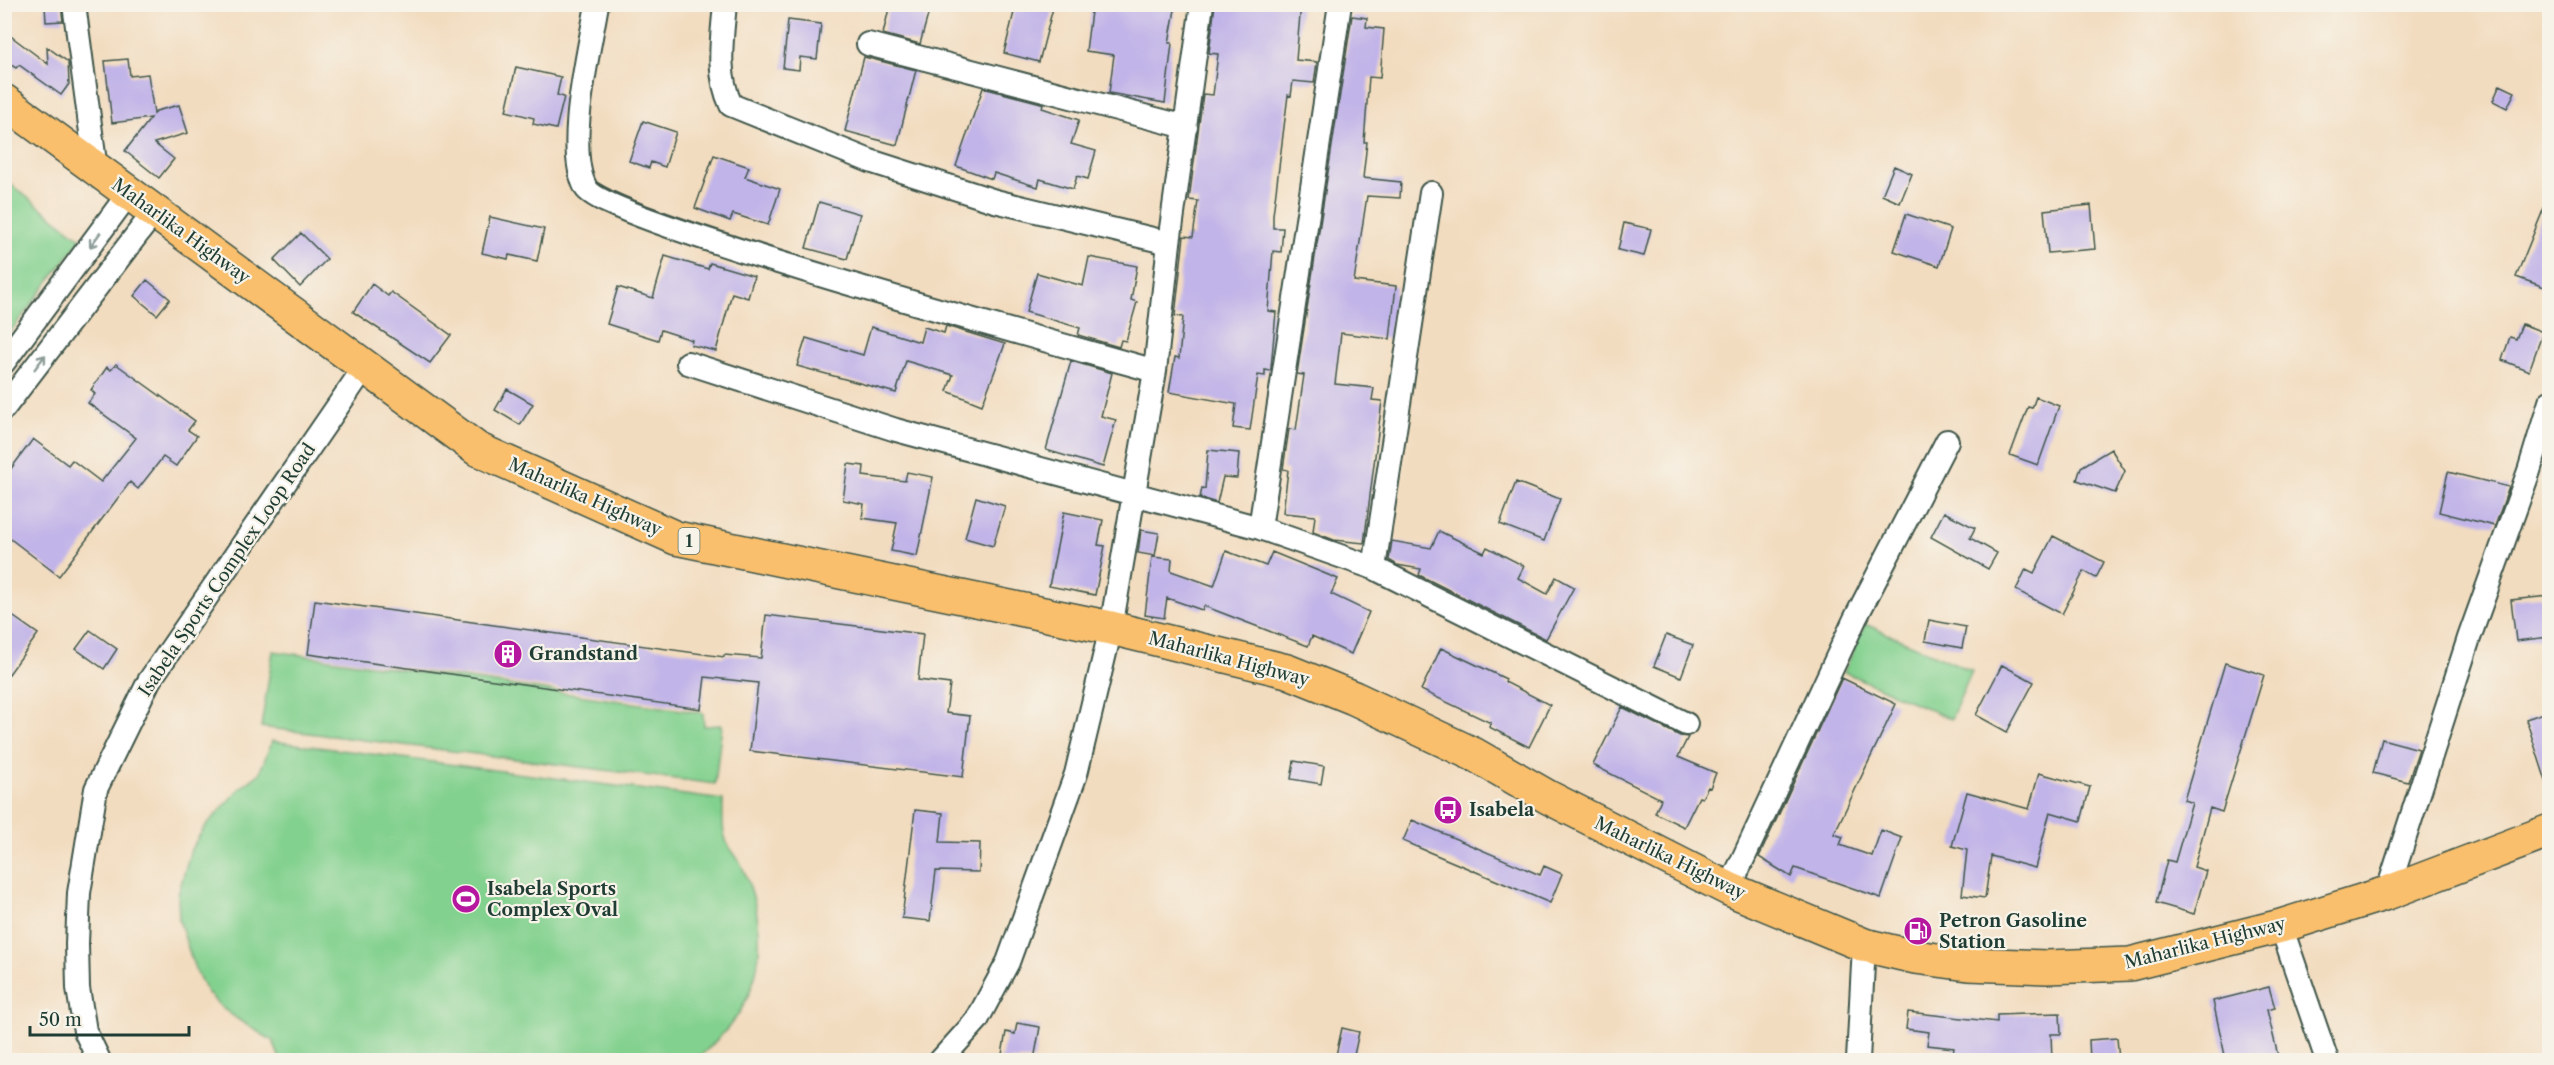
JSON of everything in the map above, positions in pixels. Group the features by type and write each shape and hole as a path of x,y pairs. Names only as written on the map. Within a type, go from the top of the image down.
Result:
{"highway":[{"name":"Maharlika Highway","path":"4,101 477,449 676,538 1111,628 1287,671 1354,698 1475,755 1548,796 1729,889 1864,945 1915,957 1968,964 2047,967 2130,964 2281,926 2387,893 2550,831"}],"street":[{"path":"74,4 96,170"},
{"path":"597,4 576,136 581,178 587,190 618,207 718,243 1155,371"},
{"path":"725,4 721,67 724,89 731,105 870,161 995,201 1169,243"},
{"path":"941,1060 976,1020 1008,962 1076,774 1111,628 1155,371 1169,243 1202,4"},
{"path":"1260,528 1340,4"},
{"path":"868,44 1186,127"},
{"path":"1374,568 1431,194"},
{"path":"4,362 142,202"},
{"path":"4,408 142,202"},
{"path":"688,363 896,430 1260,528 1374,568 1686,724"},
{"name":"Isabela Sports Complex Loop Road","path":"99,1060 85,1031 78,988 77,944 79,893 96,789 149,681 364,368"},
{"path":"2387,893 2469,638 2539,469 2550,402"},
{"path":"1729,889 1855,619 1947,441"},
{"path":"2281,926 2327,1060"},
{"path":"1858,1060 1864,945"}],"green space":[{"path":"5,180 81,239 4,339"},
{"path":"1865,624 1972,671 1951,719 1844,672"},
{"path":"273,651 703,713 704,726 722,725 715,784 261,727"},
{"name":"Isabela Sports Complex Oval","path":"272,741 723,800 724,834 749,884 758,925 757,966 752,986 743,1006 727,1029 696,1060 280,1059 273,1041 222,1008 207,992 195,969 179,920 178,895 191,849 205,827 239,789 259,774"}],"building":[{"path":"890,4 931,4 920,44 883,34"},
{"path":"1016,4 1054,4 1039,62 1004,53"},
{"path":"1092,4 1176,4 1169,43 1172,43 1165,103 1109,93 1114,55 1086,51"},
{"path":"1215,4 1301,4 1296,60 1317,62 1314,83 1293,81 1291,96 1288,95 1273,215 1273,228 1283,228 1281,252 1273,251 1268,311 1276,312 1271,368 1270,371 1265,370 1265,376 1258,375 1250,430 1233,428 1236,404 1169,392 1175,357 1179,358 1183,317 1175,316 1184,236 1193,237 1198,201 1189,200 1203,94 1213,95 1218,54 1209,53"},
{"path":"61,5 63,21 46,22 45,6"},
{"path":"1352,16 1367,18 1366,27 1384,29 1380,78 1369,77 1364,142 1367,142 1363,178 1401,182 1400,198 1367,196 1354,281 1396,286 1390,339 1341,333 1335,384 1374,388 1372,400 1382,401 1364,543 1334,540 1313,532 1315,516 1283,513 1288,470 1283,469 1289,429 1296,430 1304,375 1297,374"},
{"path":"788,20 821,24 817,59 800,57 799,70 783,68"},
{"path":"4,31 48,64 47,47 68,62 69,84 61,95 19,65 16,68 4,60"},
{"path":"864,57 916,70 897,145 845,131"},
{"path":"128,59 130,76 148,74 154,114 156,111 179,105 188,133 154,143 174,159 159,178 125,151 151,118 112,123 105,61"},
{"path":"516,67 561,77 557,95 564,97 556,129 533,124 534,118 506,111"},
{"path":"2500,85 2515,92 2507,108 2493,101"},
{"path":"983,88 1041,103 1042,108 1079,120 1071,144 1096,151 1088,179 1077,176 1073,189 1040,179 1038,187 994,173 992,179 956,166"},
{"path":"643,121 676,132 665,167 651,162 649,168 629,161"},
{"path":"714,155 749,167 745,177 780,189 768,225 733,214 730,221 695,208"},
{"path":"1894,166 1912,174 1900,203 1882,195"},
{"path":"2550,193 2550,289 2516,277"},
{"path":"819,202 860,214 847,259 806,248"},
{"path":"2091,205 2095,249 2048,253 2044,210"},
{"path":"1906,214 1951,229 1939,266 1894,251"},
{"path":"490,217 544,229 537,261 509,255 508,259 482,253"},
{"path":"1624,223 1651,229 1644,256 1618,250"},
{"path":"301,233 327,259 300,287 274,260"},
{"path":"665,256 708,269 710,263 754,276 748,298 732,293 716,351 691,345 692,340 661,330 658,340 607,324 618,287 653,298"},
{"path":"1089,257 1137,266 1131,300 1137,302 1126,341 1121,340 1119,347 1078,335 1080,328 1026,312 1037,273 1083,286"},
{"path":"147,280 170,299 157,315 134,296"},
{"path":"372,284 388,296 391,292 451,335 430,363 353,312"},
{"path":"2522,324 2543,332 2529,371 2502,360 2510,337 2516,339"},
{"path":"946,326 1005,344 982,405 947,391 953,375 906,361 896,393 797,366 806,338 863,355 871,327 920,342 924,327 944,333"},
{"path":"1071,361 1112,373 1101,416 1116,420 1103,467 1046,450"},
{"path":"116,364 195,421 188,430 197,436 176,466 163,457 138,489 130,482 59,576 4,534 4,478 33,439 68,465 72,460 101,482 136,438 88,403 95,394 91,390 107,367 111,370"},
{"path":"507,389 533,404 520,425 495,410"},
{"path":"2036,397 2059,406 2038,465 2010,455 2028,407 2032,408"},
{"path":"2111,449 2125,471 2115,493 2077,480 2081,467"},
{"path":"1208,450 1239,453 1237,478 1223,477 1217,503 1200,498 1202,488 1205,489"},
{"path":"848,464 864,466 863,476 905,481 907,472 933,477 917,556 891,551 897,523 862,518 864,504 843,500"},
{"path":"2448,472 2509,487 2495,526 2439,512"},
{"path":"1516,482 1560,499 1544,541 1500,524"},
{"path":"976,497 1005,506 993,546 965,538"},
{"path":"1064,512 1103,520 1098,545 1105,546 1095,595 1049,586"},
{"path":"1944,512 1975,528 1970,538 1997,553 1988,569 1931,537"},
{"path":"1141,530 1159,533 1155,556 1138,553"},
{"path":"1439,531 1484,553 1487,547 1524,566 1518,578 1547,594 1556,577 1574,587 1546,639 1419,575 1421,569 1397,565 1389,560 1392,541 1431,548"},
{"path":"2053,536 2104,562 2096,578 2084,571 2062,614 2016,590 2026,569 2034,573"},
{"path":"1226,551 1266,566 1272,552 1338,579 1331,594 1369,612 1351,654 1312,636 1308,646 1204,606 1202,610 1167,598 1164,618 1145,615 1152,557 1172,559 1171,571 1214,586"},
{"path":"2550,596 2550,637 2516,641 2511,600"},
{"path":"315,600 724,657 724,655 761,658 766,615 923,634 918,680 950,684 946,713 970,716 963,777 750,751 758,683 705,677 701,709 308,654"},
{"path":"4,610 38,634 4,681"},
{"path":"1929,620 1966,627 1962,648 1925,641"},
{"path":"90,630 117,649 104,669 76,649"},
{"path":"1666,635 1693,645 1681,677 1654,666"},
{"path":"1441,648 1506,679 1505,682 1550,705 1529,747 1489,727 1491,723 1421,690"},
{"path":"2225,663 2264,675 2222,812 2210,808 2194,867 2206,871 2194,914 2156,903 2167,860 2175,862 2192,803 2184,800"},
{"path":"2002,665 2034,682 2007,732 1976,715"},
{"path":"1842,678 1896,704 1834,834 1843,837 1840,845 1872,856 1881,830 1902,838 1881,898 1795,868 1791,877 1759,857"},
{"path":"1622,707 1680,736 1688,737 1678,757 1716,773 1710,788 1708,787 1702,798 1699,797 1684,827 1655,813 1661,799 1593,765"},
{"path":"2550,711 2550,781 2546,781 2526,719"},
{"path":"2382,739 2419,749 2408,782 2373,773"},
{"path":"1294,761 1324,766 1321,784 1291,779"},
{"path":"2039,773 2090,787 2081,821 2050,812 2035,868 1991,856 1985,898 1962,895 1967,850 1952,846 1967,792 2029,809"},
{"path":"915,810 943,813 940,842 980,843 979,872 936,871 930,921 902,918"},
{"path":"1412,820 1540,875 1544,866 1562,874 1550,903 1403,841"},
{"path":"2269,987 2275,1008 2267,1010 2279,1060 2226,1060 2213,1001"},
{"path":"1908,1012 1997,1022 1997,1015 2060,1013 2061,1034 2051,1034 2052,1060 1996,1060 1953,1054 1954,1048 1927,1045 1929,1032 1906,1029"},
{"path":"1017,1023 1040,1027 1034,1060 1001,1060 1006,1032 1015,1034"},
{"path":"1342,1028 1359,1032 1353,1060 1335,1060"},
{"path":"2117,1038 2119,1060 2090,1060 2089,1040"}],"place":[{"name":"Grandstand","path":"508,654"},
{"name":"Isabela","path":"1448,810"},
{"name":"Isabela Sports Complex Oval","path":"466,899"},
{"name":"Petron Gasoline Station","path":"1918,931"}]}
